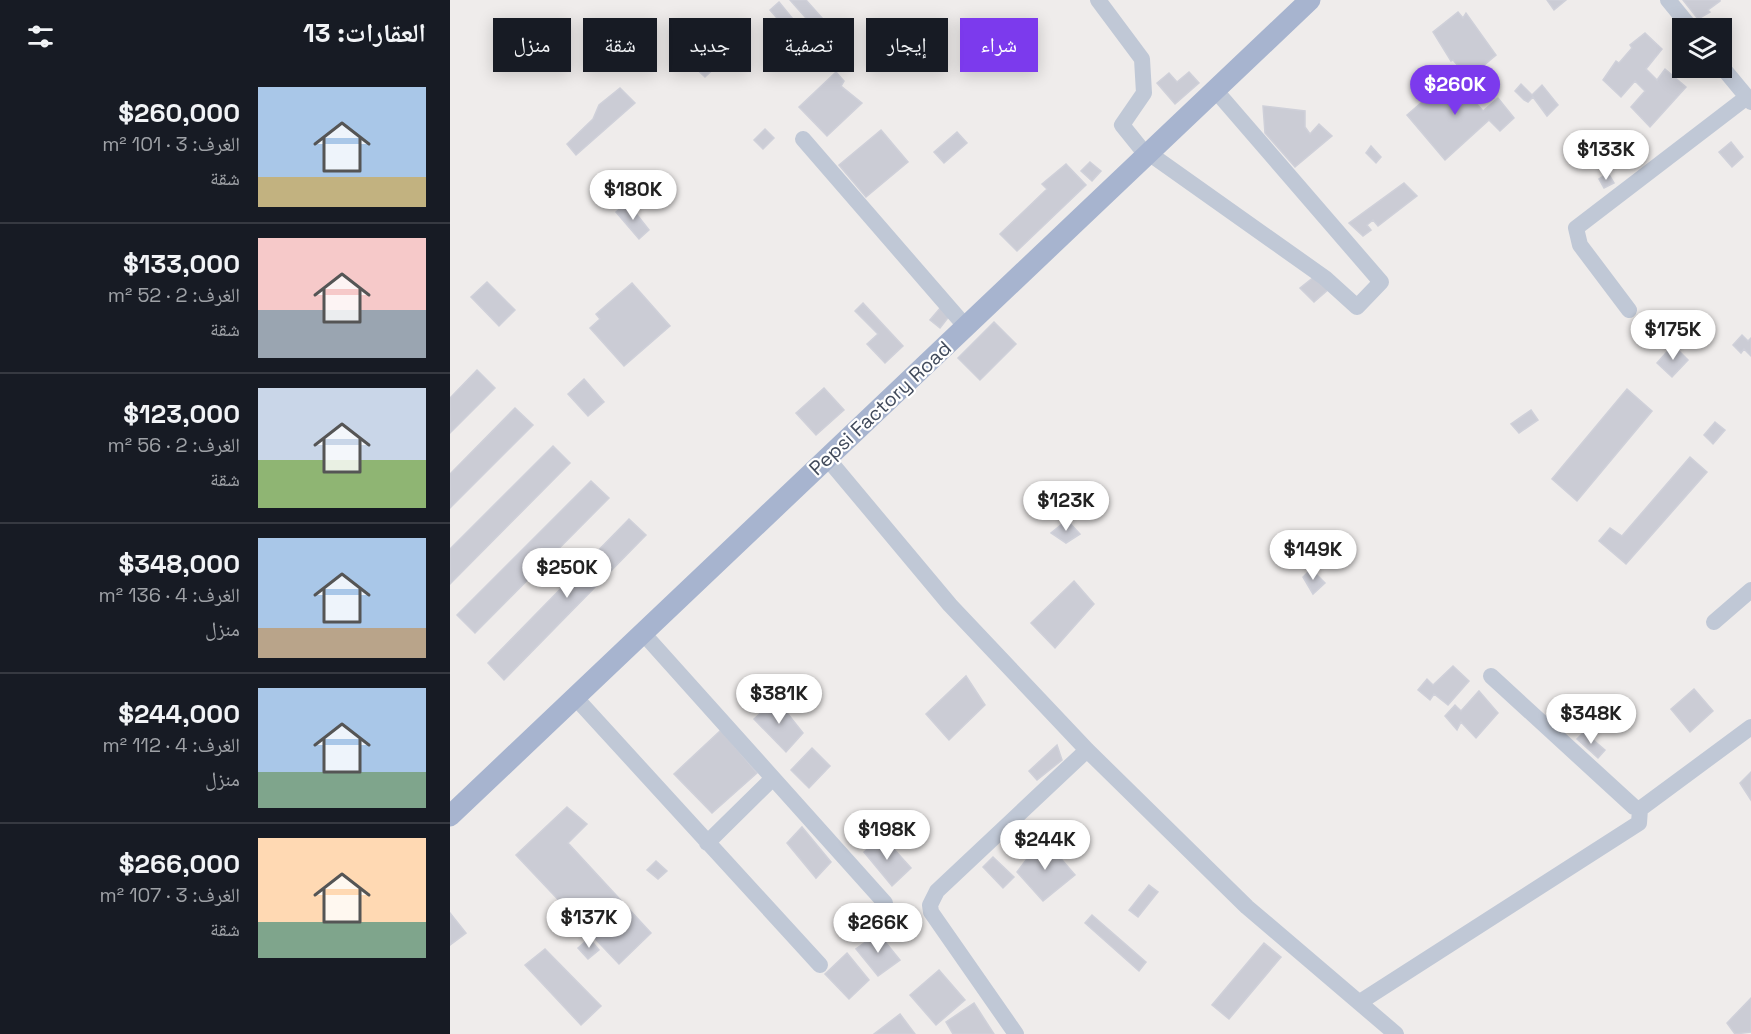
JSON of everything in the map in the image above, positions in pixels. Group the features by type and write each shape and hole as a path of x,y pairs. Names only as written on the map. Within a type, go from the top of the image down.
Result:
{"main road":[{"name":"Pepsi Factory Road","path":"450,816 1310,0"}],"street":[{"path":"1098,0 1142,59 1144,93 1122,125 1149,155 1325,278 1357,307 1381,282 1216,91"},
{"path":"1668,0 1683,18"},
{"path":"1629,310 1580,245 1576,228 1749,100 1731,78"},
{"path":"803,140 966,327"},
{"path":"827,458 950,604 1087,750 1247,907 1396,1034"},
{"path":"1714,622 1751,590"},
{"path":"642,632 885,903"},
{"path":"1491,676 1634,807 1640,809"},
{"path":"574,696 820,965"},
{"path":"1360,1002 1639,823 1640,809 1751,727"},
{"path":"1017,1034 931,912 930,905 937,891 1087,750"},
{"path":"707,843 773,778"}],"building":[{"path":"790,0 806,0 822,18 806,18"},
{"path":"1547,0 1566,0 1554,10"},
{"path":"1683,0 1720,0 1708,10 1710,12 1697,18"},
{"path":"779,2 792,18 777,18 770,10"},
{"path":"1458,12 1463,18 1466,13 1496,55 1477,71 1475,69 1467,76 1453,60 1451,61 1433,32"},
{"path":"1645,33 1662,49 1646,69 1657,80 1665,69 1672,75 1672,78 1676,78 1686,87 1650,127 1631,107 1645,91 1635,81 1621,97 1603,80 1616,61 1619,63 1632,48 1630,45"},
{"path":"700,72 710,72 705,77"},
{"path":"836,72 844,81 841,86 862,103 827,136 799,107"},
{"path":"1189,72 1199,83 1175,104 1157,83 1169,73 1177,82"},
{"path":"1452,76 1460,86 1468,78 1475,87 1469,95 1483,111 1498,98 1514,118 1500,131 1489,120 1445,160 1407,115"},
{"path":"1521,84 1532,95 1542,85 1558,105 1547,116 1533,97 1528,102 1515,91"},
{"path":"620,88 635,103 576,155 567,144 593,119 599,105"},
{"path":"1263,106 1305,111 1305,127 1310,134 1319,124 1332,136 1295,167 1265,133"},
{"path":"765,129 774,138 763,149 754,140"},
{"path":"881,130 908,162 866,197 839,165"},
{"path":"957,132 967,143 944,163 934,152"},
{"path":"1731,142 1743,157 1732,167 1719,152"},
{"path":"1371,146 1381,157 1376,163 1366,153"},
{"path":"1090,162 1101,171 1092,181 1081,171"},
{"path":"1066,164 1086,185 1017,251 1000,234 1047,189 1042,184"},
{"path":"1608,173 1614,183 1604,188 1599,179"},
{"path":"1404,183 1417,196 1378,226 1373,220 1367,225 1371,230 1363,236 1349,223"},
{"path":"627,202 649,230 639,239 616,212"},
{"path":"1314,277 1330,288 1314,302 1300,288"},
{"path":"487,282 515,310 499,326 471,297"},
{"path":"632,283 670,326 624,366 590,328 600,319 596,314"},
{"path":"863,303 903,346 885,363 867,344 878,334 855,311"},
{"path":"941,307 950,315 940,328 930,320"},
{"path":"994,322 1016,344 980,380 958,358"},
{"path":"1742,335 1748,341 1751,338 1751,356 1744,349 1741,353 1733,345"},
{"path":"1673,345 1688,360 1672,377 1657,363"},
{"path":"477,370 495,388 450,433 450,398"},
{"path":"584,379 604,402 588,416 568,394"},
{"path":"824,388 844,410 816,435 796,413"},
{"path":"1627,389 1652,411 1577,501 1552,479"},
{"path":"515,408 533,425 450,508 450,474"},
{"path":"1531,410 1538,420 1519,433 1511,424"},
{"path":"1715,422 1725,430 1713,444 1704,435"},
{"path":"553,446 570,463 450,584 450,549"},
{"path":"1690,457 1707,472 1626,564 1599,541 1610,528 1622,536"},
{"path":"591,481 609,498 475,633 457,615"},
{"path":"629,519 646,535 504,680 488,663"},
{"path":"1067,520 1080,534 1066,543 1051,533"},
{"path":"1311,569 1325,583 1313,594 1303,577"},
{"path":"1074,581 1094,604 1055,648 1031,623"},
{"path":"1453,666 1469,681 1448,705 1434,694 1430,700 1418,690 1427,679 1433,685"},
{"path":"966,676 985,705 949,740 926,714"},
{"path":"1694,689 1713,711 1690,732 1671,709"},
{"path":"1479,691 1498,713 1476,738 1461,722 1457,730 1445,716 1455,705 1461,711"},
{"path":"776,699 803,733 786,752 754,719"},
{"path":"721,730 757,773 712,813 674,774"},
{"path":"1584,732 1605,750 1598,758 1577,739"},
{"path":"1057,745 1062,760 1037,780 1029,771"},
{"path":"812,748 830,766 809,788 791,770"},
{"path":"1751,772 1751,800 1740,783"},
{"path":"567,807 587,824 568,843 651,933 619,964 516,855"},
{"path":"802,827 831,862 816,878 787,843"},
{"path":"882,836 911,868 892,886 864,852"},
{"path":"1043,838 1075,875 1043,901 1017,872"},
{"path":"993,857 1014,877 1003,888 983,867"},
{"path":"656,861 667,871 658,879 647,870"},
{"path":"1149,885 1158,892 1138,917 1129,910"},
{"path":"450,913 466,933 450,945"},
{"path":"1092,915 1146,962 1139,971 1085,923"},
{"path":"878,933 900,960 878,976 856,949"},
{"path":"589,938 599,950 588,959 578,948"},
{"path":"1264,943 1281,957 1229,1019 1212,1005"},
{"path":"545,949 601,1006 581,1025 525,965"},
{"path":"847,953 869,980 849,999 825,974"},
{"path":"939,970 965,1000 936,1025 910,995"},
{"path":"1751,998 1751,1032 1735,1034 1727,1023"},
{"path":"974,1003 994,1034 953,1034 946,1022"},
{"path":"900,1014 915,1034 874,1034"}]}
